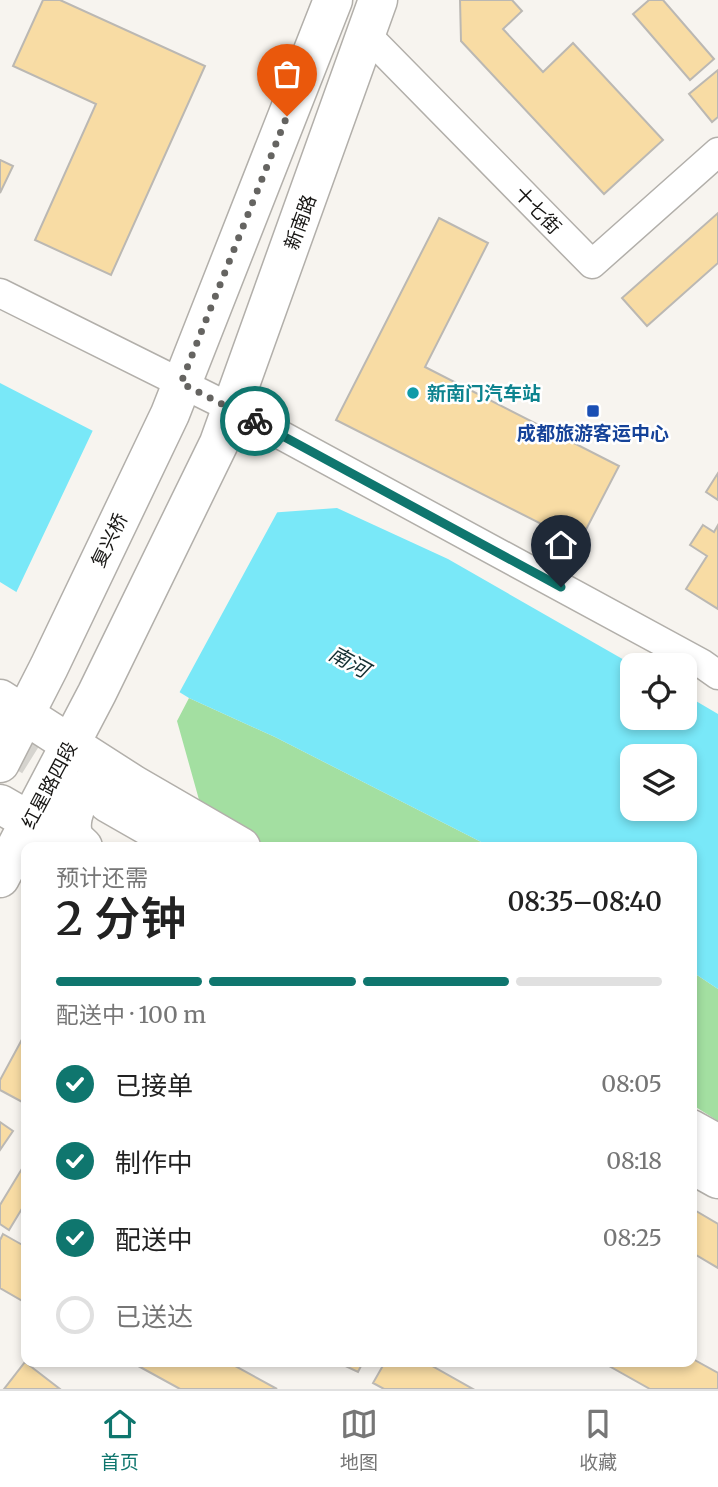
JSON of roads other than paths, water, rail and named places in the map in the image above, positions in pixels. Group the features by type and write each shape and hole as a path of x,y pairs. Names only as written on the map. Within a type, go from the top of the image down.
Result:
{"main road":[{"path":"176,398 325,5"},
{"name":"新南路","path":"226,426 372,17"},
{"name":"复兴桥","path":"12,707 49,667 176,398"},
{"name":"红星路四段","path":"0,878 15,813 70,745 226,426"},
{"path":"0,763 12,707 70,745 98,821 127,842"},
{"path":"15,813 98,821 214,842"},
{"path":"98,821 168,842"}],"street":[{"name":"十七街","path":"372,17 592,264 718,152"},
{"path":"0,293 226,426 701,663 718,675"}],"water":[{"name":"南河","path":"0,383 254,514 337,508 448,559 620,658 620,730 697,730 697,702 718,714 718,989 697,975 697,842 481,842 275,737 189,698 0,582"}],"tunnel":[{"path":"0,737 85,790"}],"place":[{"name":"新南门汽车站","path":"413,393"},
{"name":"成都旅游客运中心","path":"593,411"}]}
